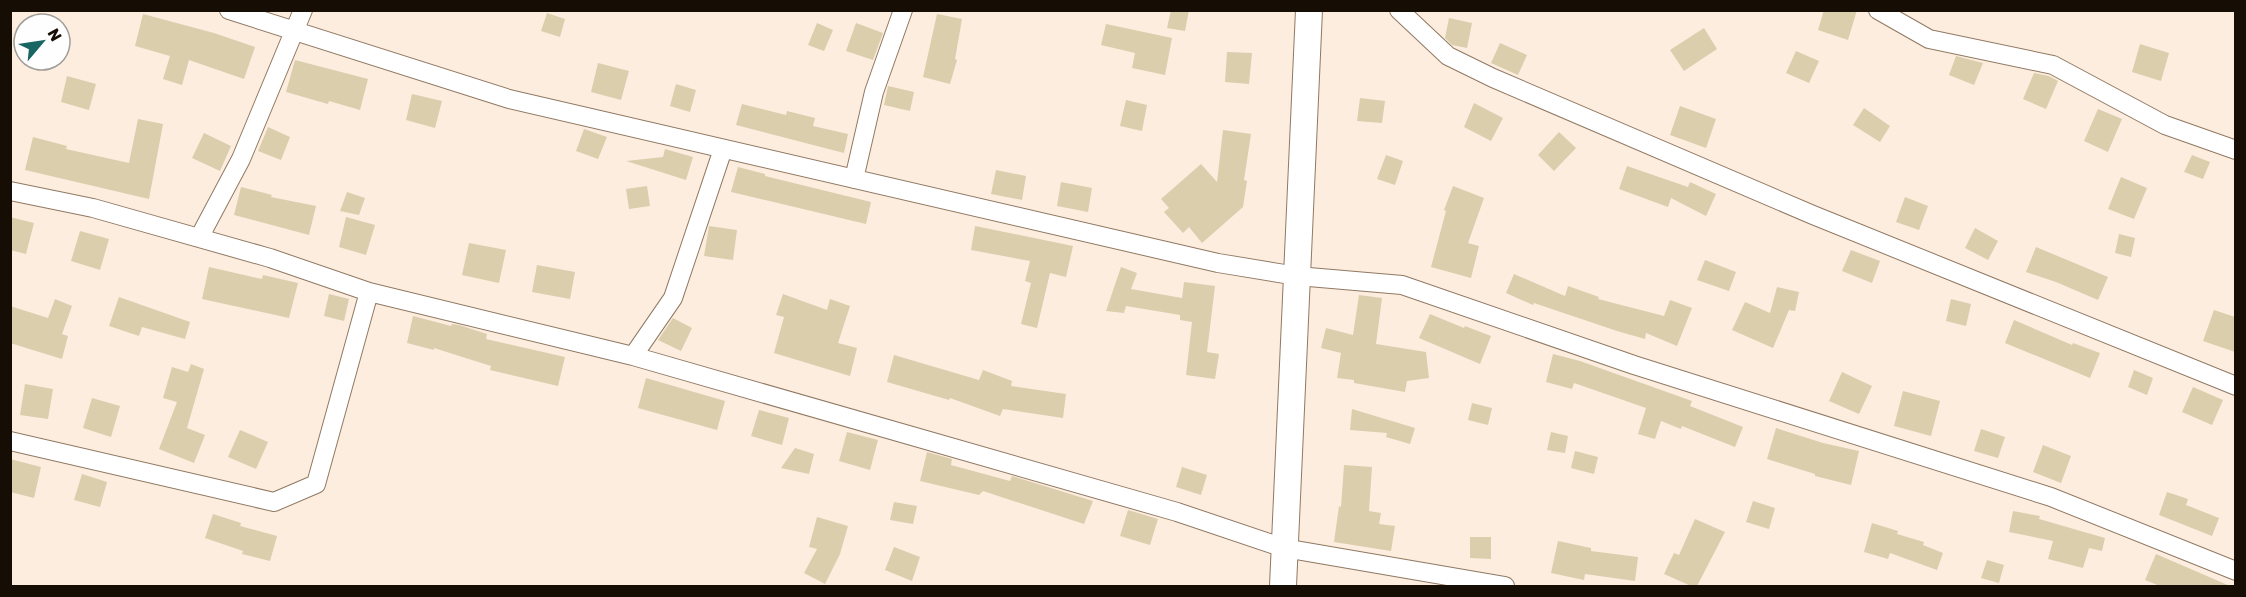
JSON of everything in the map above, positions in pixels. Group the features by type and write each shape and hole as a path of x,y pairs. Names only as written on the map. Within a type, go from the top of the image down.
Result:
{"main road":[{"path":"1283,586 1309,10"}],"street":[{"path":"229,10 508,99 1218,263 1297,276 1402,285 1634,365 2051,497 2235,571"},
{"path":"199,238 242,159 303,10"},
{"path":"854,179 874,92 903,10"},
{"path":"1399,10 1448,56 1493,78 1813,215 2235,386"},
{"path":"1878,10 1929,39 2053,65 2165,125 2235,150"},
{"path":"633,356 673,297 723,149"},
{"path":"10,192 93,208 270,258 369,292 633,356 1177,512 1284,548 1505,586"},
{"path":"10,441 274,502 316,484 369,292"}],"building":[{"path":"1171,10 1189,10 1185,31 1167,28"},
{"path":"1824,10 1857,10 1848,40 1818,30"},
{"path":"547,13 565,19 560,37 541,31"},
{"path":"143,14 214,33 255,47 244,79 189,60 182,85 163,79 170,56 135,46"},
{"path":"937,14 962,19 955,59 957,60 950,84 923,77"},
{"path":"1449,18 1472,23 1467,48 1452,45 1445,38"},
{"path":"817,23 833,30 824,51 808,45"},
{"path":"856,23 883,33 873,60 846,51"},
{"path":"1106,24 1172,38 1165,75 1132,68 1135,53 1101,45"},
{"path":"1704,28 1717,49 1684,71 1670,50"},
{"path":"1500,43 1527,55 1518,75 1491,63"},
{"path":"2140,44 2169,53 2161,81 2132,72"},
{"path":"1796,51 1819,61 1809,83 1786,73"},
{"path":"1227,52 1252,53 1249,84 1225,82"},
{"path":"1956,56 1983,63 1974,85 1949,75"},
{"path":"295,60 368,79 360,110 286,92"},
{"path":"598,63 629,71 621,100 591,92"},
{"path":"2034,73 2049,76 2058,81 2046,109 2023,99"},
{"path":"67,76 96,84 89,110 61,102"},
{"path":"676,84 696,90 690,112 670,106"},
{"path":"888,86 914,92 910,111 884,105"},
{"path":"412,94 442,101 435,128 406,120"},
{"path":"1360,98 1385,101 1382,123 1357,121"},
{"path":"1126,100 1147,105 1142,131 1120,126"},
{"path":"1474,103 1503,118 1491,141 1464,127"},
{"path":"742,104 786,115 787,111 815,118 813,126 848,134 844,153 736,125"},
{"path":"1680,106 1716,119 1706,148 1670,135"},
{"path":"1864,108 1890,126 1880,142 1853,125"},
{"path":"2098,109 2122,119 2108,152 2084,141"},
{"path":"138,119 163,124 149,199 25,170 33,137 67,146 66,149 129,163"},
{"path":"268,127 290,137 281,160 258,151"},
{"path":"584,129 607,137 598,159 576,151"},
{"path":"1223,130 1251,134 1244,180 1247,181 1243,207 1202,243 1189,227 1183,233 1164,212 1169,208 1161,199 1201,164 1217,182"},
{"path":"1559,132 1576,148 1554,171 1538,155"},
{"path":"204,133 231,146 220,171 192,158"},
{"path":"665,149 693,157 686,180 626,161 663,157"},
{"path":"1386,155 1403,161 1395,185 1377,179"},
{"path":"2192,155 2210,162 2203,179 2184,172"},
{"path":"1627,166 1688,187 1690,182 1716,194 1706,216 1671,198 1668,207 1619,189"},
{"path":"738,167 765,174 765,176 871,202 866,224 731,192"},
{"path":"996,170 1026,176 1022,200 991,194"},
{"path":"2121,177 2147,188 2134,219 2108,209"},
{"path":"1061,182 1092,188 1088,212 1057,206"},
{"path":"647,186 650,206 629,209 626,189"},
{"path":"1453,186 1484,198 1468,243 1479,246 1471,278 1431,267 1446,211 1444,210"},
{"path":"241,187 272,195 271,197 316,206 309,235 234,215"},
{"path":"347,192 365,198 359,215 340,211"},
{"path":"1905,197 1928,206 1919,230 1896,222"},
{"path":"10,217 34,223 26,254 10,250"},
{"path":"346,217 375,225 366,255 339,247"},
{"path":"709,226 737,230 733,260 704,256"},
{"path":"975,226 1073,246 1066,277 1050,273 1037,328 1021,324 1031,283 1025,281 1030,261 971,250"},
{"path":"1975,228 1998,241 1988,260 1965,248"},
{"path":"80,231 109,239 100,270 71,261"},
{"path":"2119,234 2135,238 2131,257 2115,253"},
{"path":"469,243 506,250 499,283 462,275"},
{"path":"2036,247 2108,277 2098,300 2026,272"},
{"path":"1851,250 1880,261 1872,283 1842,271"},
{"path":"1705,260 1736,272 1729,291 1697,280"},
{"path":"537,265 575,272 570,299 532,292"},
{"path":"209,267 262,279 263,275 298,283 289,318 202,299"},
{"path":"1121,267 1137,273 1131,289 1182,298 1184,282 1215,286 1207,352 1219,354 1215,379 1186,375 1192,322 1180,320 1180,315 1126,306 1124,313 1106,311"},
{"path":"1514,274 1565,296 1568,286 1599,297 1598,299 1664,316 1670,300 1692,308 1677,346 1646,333 1645,339 1534,303 1533,305 1506,293"},
{"path":"1777,287 1799,292 1795,311 1789,310 1773,348 1732,330 1745,302 1770,313"},
{"path":"329,294 349,299 344,321 324,316"},
{"path":"783,294 827,310 830,299 850,306 838,343 857,348 850,376 774,353 784,317 776,315"},
{"path":"1359,295 1382,298 1376,344 1426,352 1429,378 1407,381 1405,392 1337,378 1341,353 1321,348 1326,328 1353,335"},
{"path":"119,297 190,322 185,339 142,327 139,336 109,326"},
{"path":"55,299 72,306 62,334 68,336 62,359 10,343 10,306 48,318"},
{"path":"1951,299 1971,304 1966,326 1946,321"},
{"path":"2214,310 2235,317 2235,352 2203,341"},
{"path":"1430,314 1491,336 1480,364 1419,338"},
{"path":"413,316 451,326 452,324 459,325 487,334 486,339 565,357 558,386 490,370 491,366 434,348 434,350 407,343"},
{"path":"673,318 692,328 681,351 658,340"},
{"path":"2014,320 2072,345 2073,343 2100,353 2090,378 2005,343"},
{"path":"1553,354 1580,361 1692,401 1690,406 1743,427 1735,447 1682,426 1681,429 1661,421 1655,439 1638,434 1646,408 1574,383 1572,389 1546,382"},
{"path":"894,355 979,380 983,370 1012,381 1011,386 1066,394 1063,418 1003,409 1000,416 950,398 949,400 887,382"},
{"path":"191,364 204,369 187,428 205,435 194,463 159,449 177,402 163,398 172,367 188,372"},
{"path":"2134,370 2153,378 2147,395 2128,387"},
{"path":"1842,372 1872,386 1859,414 1829,401"},
{"path":"646,378 725,401 717,430 638,408"},
{"path":"25,384 53,389 48,419 20,415"},
{"path":"2193,387 2223,400 2212,425 2182,412"},
{"path":"1903,391 1940,401 1931,436 1894,426"},
{"path":"92,398 120,406 111,437 83,428"},
{"path":"1472,403 1492,408 1488,425 1468,420"},
{"path":"1352,409 1415,428 1410,444 1386,437 1387,433 1350,430"},
{"path":"759,410 789,418 782,445 751,436"},
{"path":"1776,428 1823,443 1859,451 1851,485 1815,476 1815,474 1767,459"},
{"path":"1981,429 2005,437 1998,458 1974,451"},
{"path":"240,430 268,442 256,469 228,457"},
{"path":"847,432 878,440 870,470 839,461"},
{"path":"1551,432 1568,436 1565,453 1547,450"},
{"path":"2043,445 2071,456 2061,483 2033,472"},
{"path":"795,448 814,454 809,474 781,468"},
{"path":"1575,451 1598,457 1594,474 1571,468"},
{"path":"927,452 952,459 951,465 1010,481 1012,476 1093,501 1084,524 983,491 979,495 920,481"},
{"path":"10,459 41,467 34,498 10,492"},
{"path":"1344,465 1372,467 1369,511 1381,513 1379,524 1395,526 1391,551 1334,542 1339,506 1341,507"},
{"path":"1182,467 1207,475 1201,495 1176,487"},
{"path":"82,474 107,482 100,507 74,500"},
{"path":"2167,492 2188,499 2186,505 2219,518 2212,536 2159,515"},
{"path":"1753,501 1775,508 1769,529 1746,522"},
{"path":"894,502 917,506 913,524 890,520"},
{"path":"1128,510 1158,519 1150,545 1120,536"},
{"path":"2013,511 2040,516 2039,519 2105,538 2102,551 2089,548 2083,568 2048,559 2053,541 2009,532"},
{"path":"213,514 241,523 240,526 277,536 270,561 242,554 243,551 205,538"},
{"path":"817,517 848,526 840,554 825,584 804,573 817,549 809,547"},
{"path":"1695,519 1725,532 1697,586 1691,586 1664,574 1674,553 1679,555"},
{"path":"1872,523 1898,531 1897,534 1924,542 1923,545 1943,553 1937,570 1890,553 1888,559 1864,552"},
{"path":"1470,537 1491,537 1491,559 1470,558"},
{"path":"1558,541 1591,548 1591,551 1638,557 1635,581 1585,574 1584,580 1551,573"},
{"path":"894,547 920,557 912,581 885,570"},
{"path":"2156,554 2230,586 2160,586 2145,580"},
{"path":"1987,560 2004,565 1999,583 1981,578"}]}
